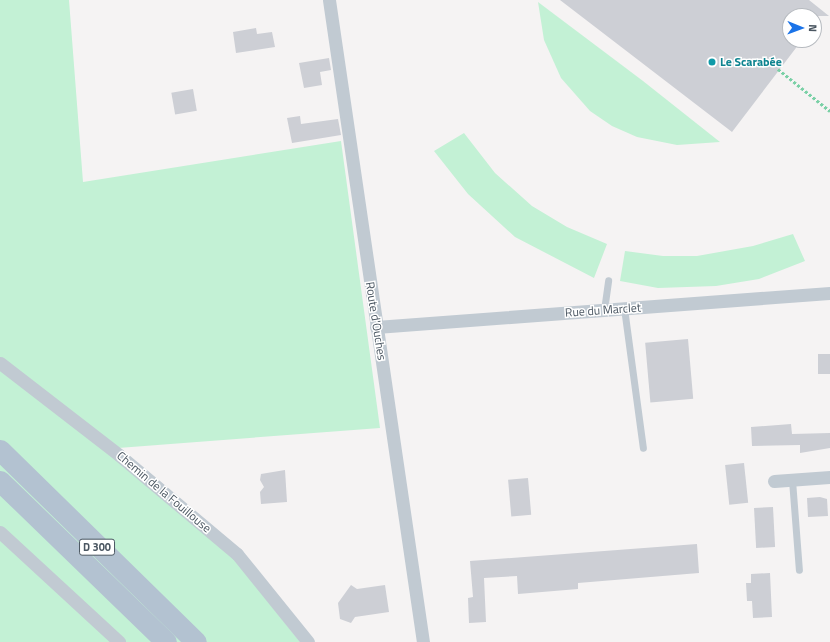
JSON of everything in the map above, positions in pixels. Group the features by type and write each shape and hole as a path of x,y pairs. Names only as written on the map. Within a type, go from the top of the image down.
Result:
{"main road":[{"name":"D 300","path":"0,450 196,642"},
{"name":"D 300","path":"0,481 166,642"}],"street":[{"name":"Route d'Ouches","path":"329,0 423,642"},
{"name":"Rue du Marclet","path":"376,327 830,293"},
{"name":"Chemin de la Fouillouse","path":"0,363 119,455 238,554 308,642"},
{"path":"774,481 830,477"},
{"path":"0,532 119,642"}],"lane":[{"path":"604,310 608,280"},
{"path":"624,308 643,448"},
{"path":"792,480 799,570"}],"path":[{"path":"778,69 830,111"}],"green space":[{"path":"0,0 69,0 83,182 341,141 380,428 105,449 232,556 300,642 0,642"},
{"path":"538,2 643,81 720,142 677,145 637,137 612,126 590,111 561,78 544,40"},
{"path":"464,133 495,173 532,206 567,227 607,244 594,278 515,237 468,194 434,151"},
{"path":"793,234 805,261 759,279 716,286 658,288 620,281 625,251 663,256 697,256 753,246"}],"building":[{"name":"Le Scarabée","path":"560,0 809,0 819,8 782,8 782,48 796,48 732,132"},
{"name":"Le Scarabée","path":"822,10 829,16 822,16"},
{"path":"256,28 257,34 272,32 275,47 236,53 233,32"},
{"path":"329,58 331,70 320,72 322,85 304,88 299,63"},
{"path":"193,89 197,111 175,114 171,93"},
{"path":"300,116 301,124 338,119 341,135 292,143 287,118"},
{"path":"688,339 693,399 650,403 645,343"},
{"path":"818,354 830,354 830,374 818,374"},
{"path":"791,424 792,434 830,433 830,448 800,453 800,445 752,446 751,427"},
{"path":"744,463 748,503 729,505 725,465"},
{"path":"285,470 287,502 261,504 260,492 264,487 260,480 261,474"},
{"path":"528,478 531,515 511,517 508,480"},
{"path":"820,497 827,499 828,516 808,517 807,498"},
{"path":"773,507 775,547 756,548 754,508"},
{"path":"697,544 699,573 578,583 578,589 518,594 517,576 484,578 486,622 469,623 468,598 473,597 470,561"},
{"path":"770,573 772,617 753,618 752,601 747,601 746,583 751,583 751,574"},
{"path":"351,585 357,589 385,585 389,612 355,617 351,623 340,619 338,603"}],"place":[{"name":"Le Scarabée","path":"712,62"}]}
